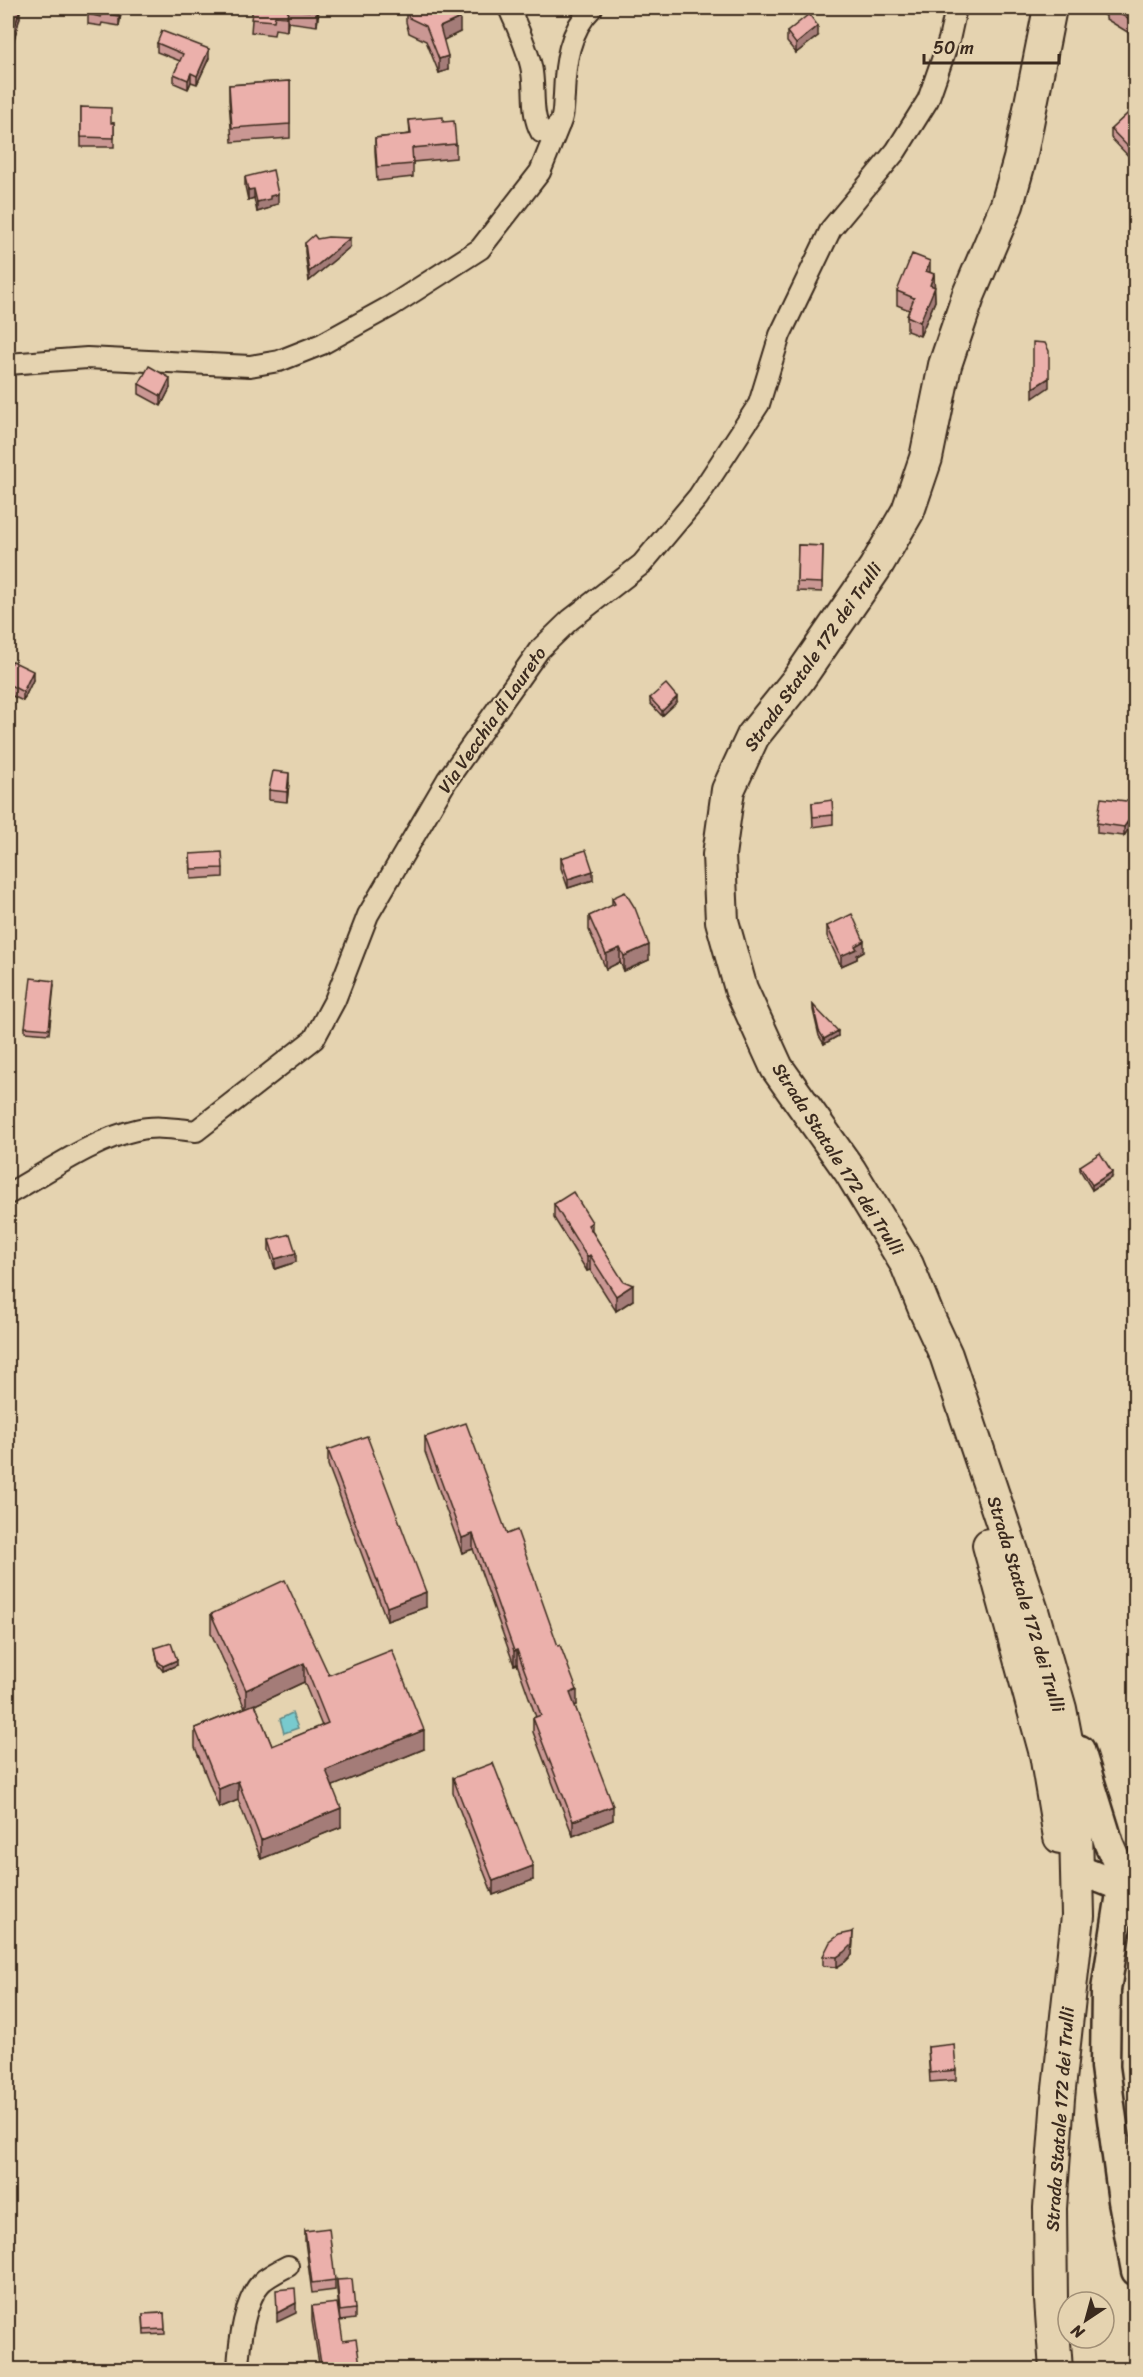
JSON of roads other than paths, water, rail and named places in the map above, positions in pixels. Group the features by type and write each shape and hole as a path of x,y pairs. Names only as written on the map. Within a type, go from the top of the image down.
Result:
{"main road":[{"name":"Strada Statale 172 dei Trulli","path":"1050,8 1020,159 1006,205 969,294 945,365 926,458 908,511 869,577 798,680 753,736 728,790 719,855 722,921 741,989 777,1068 850,1171 901,1256 946,1355 1032,1611 1060,1709 1075,1787 1078,1925 1058,2098 1050,2208 1051,2300 1056,2370"},
{"name":"Strada Statale 172 dei Trulli","path":"926,1312 1046,1754 1062,1848 1077,1855"}],"street":[{"path":"509,8 523,39 531,67 535,122 541,132 549,133 559,125"},
{"path":"8,364 87,358 250,366 279,361 322,344 391,306 480,249 540,172 563,116 567,58 575,32 583,16 592,8"},
{"name":"Via Vecchia di Laureto","path":"8,1194 92,1147 136,1130 162,1127 196,1131 314,1039 335,1000 368,915 447,780 539,650 570,620 642,564 698,497 759,404 780,335 831,229 896,151 928,100 949,40 956,8"},
{"path":"1060,1709 1079,1749 1109,1844 1120,1869 1122,1887 1106,1990 1105,2067 1123,2201 1136,2271"},
{"path":"1109,1844 1097,1837 1077,1855 1122,1887"},
{"path":"238,2370 243,2330 252,2295 263,2281 288,2265"}],"water":[{"path":"292,1713 298,1728 284,1733 280,1719"}]}
